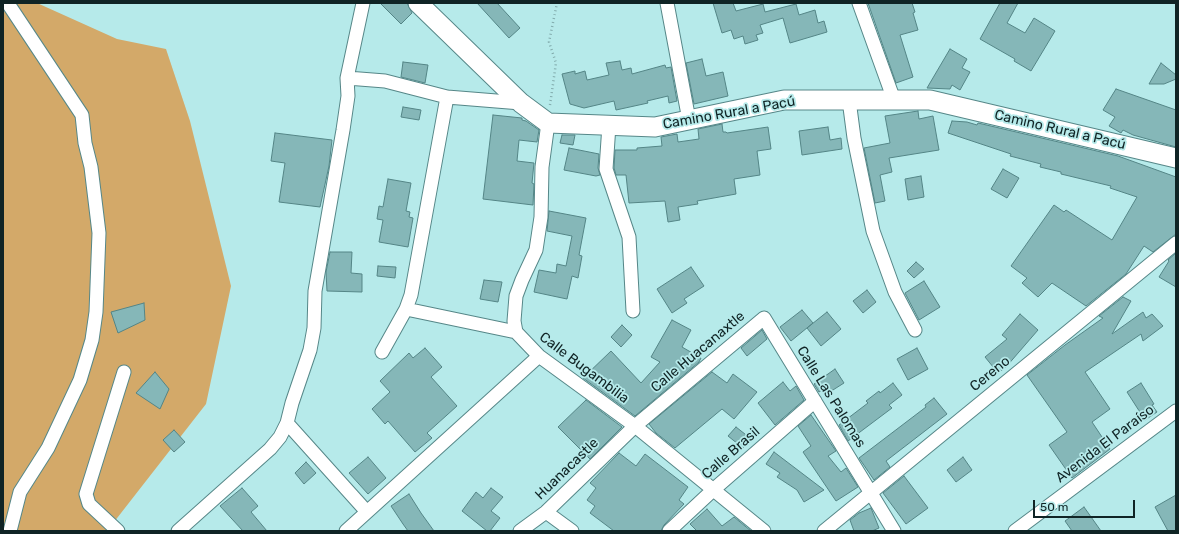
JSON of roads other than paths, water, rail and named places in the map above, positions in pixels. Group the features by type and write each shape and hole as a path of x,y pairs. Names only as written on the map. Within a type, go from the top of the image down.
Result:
{"street":[{"path":"178,531 270,449 280,437 287,424 310,350 314,328 315,290 343,130 348,96 348,78 363,3"},
{"path":"406,309 516,332 514,321 516,296 536,250 541,217 542,167 548,123 521,102 418,3"},
{"path":"667,3 688,120"},
{"path":"859,3 894,100"},
{"path":"8,7 82,115 91,167 99,233 98,284 92,340 77,388 48,448 20,492 10,531"},
{"path":"348,78 385,81 447,97 521,102"},
{"path":"382,352 406,309 411,295 447,97"},
{"name":"Camino Rural a Pacú","path":"548,123 655,127 784,100 930,100 1176,158"},
{"path":"849,100 854,138 873,231 895,292 915,330"},
{"path":"609,125 606,169 629,237 633,311"},
{"name":"Cereno","path":"824,531 1176,242"},
{"name":"Calle Las Palomas","path":"764,318 894,531"},
{"name":"Calle Huacanaxtle","path":"635,426 764,318"},
{"name":"Calle Bugambilia","path":"516,332 538,356 635,426 764,531"},
{"path":"346,531 538,356"},
{"path":"118,531 89,504 86,494 124,372"},
{"name":"Calle Brasil","path":"669,531 713,490 815,401"},
{"name":"Avenida El Paraíso","path":"1015,531 1176,411"},
{"path":"287,424 367,512"},
{"name":"Huanacastle","path":"520,531 546,512 635,426"},
{"path":"546,512 572,531"}]}
